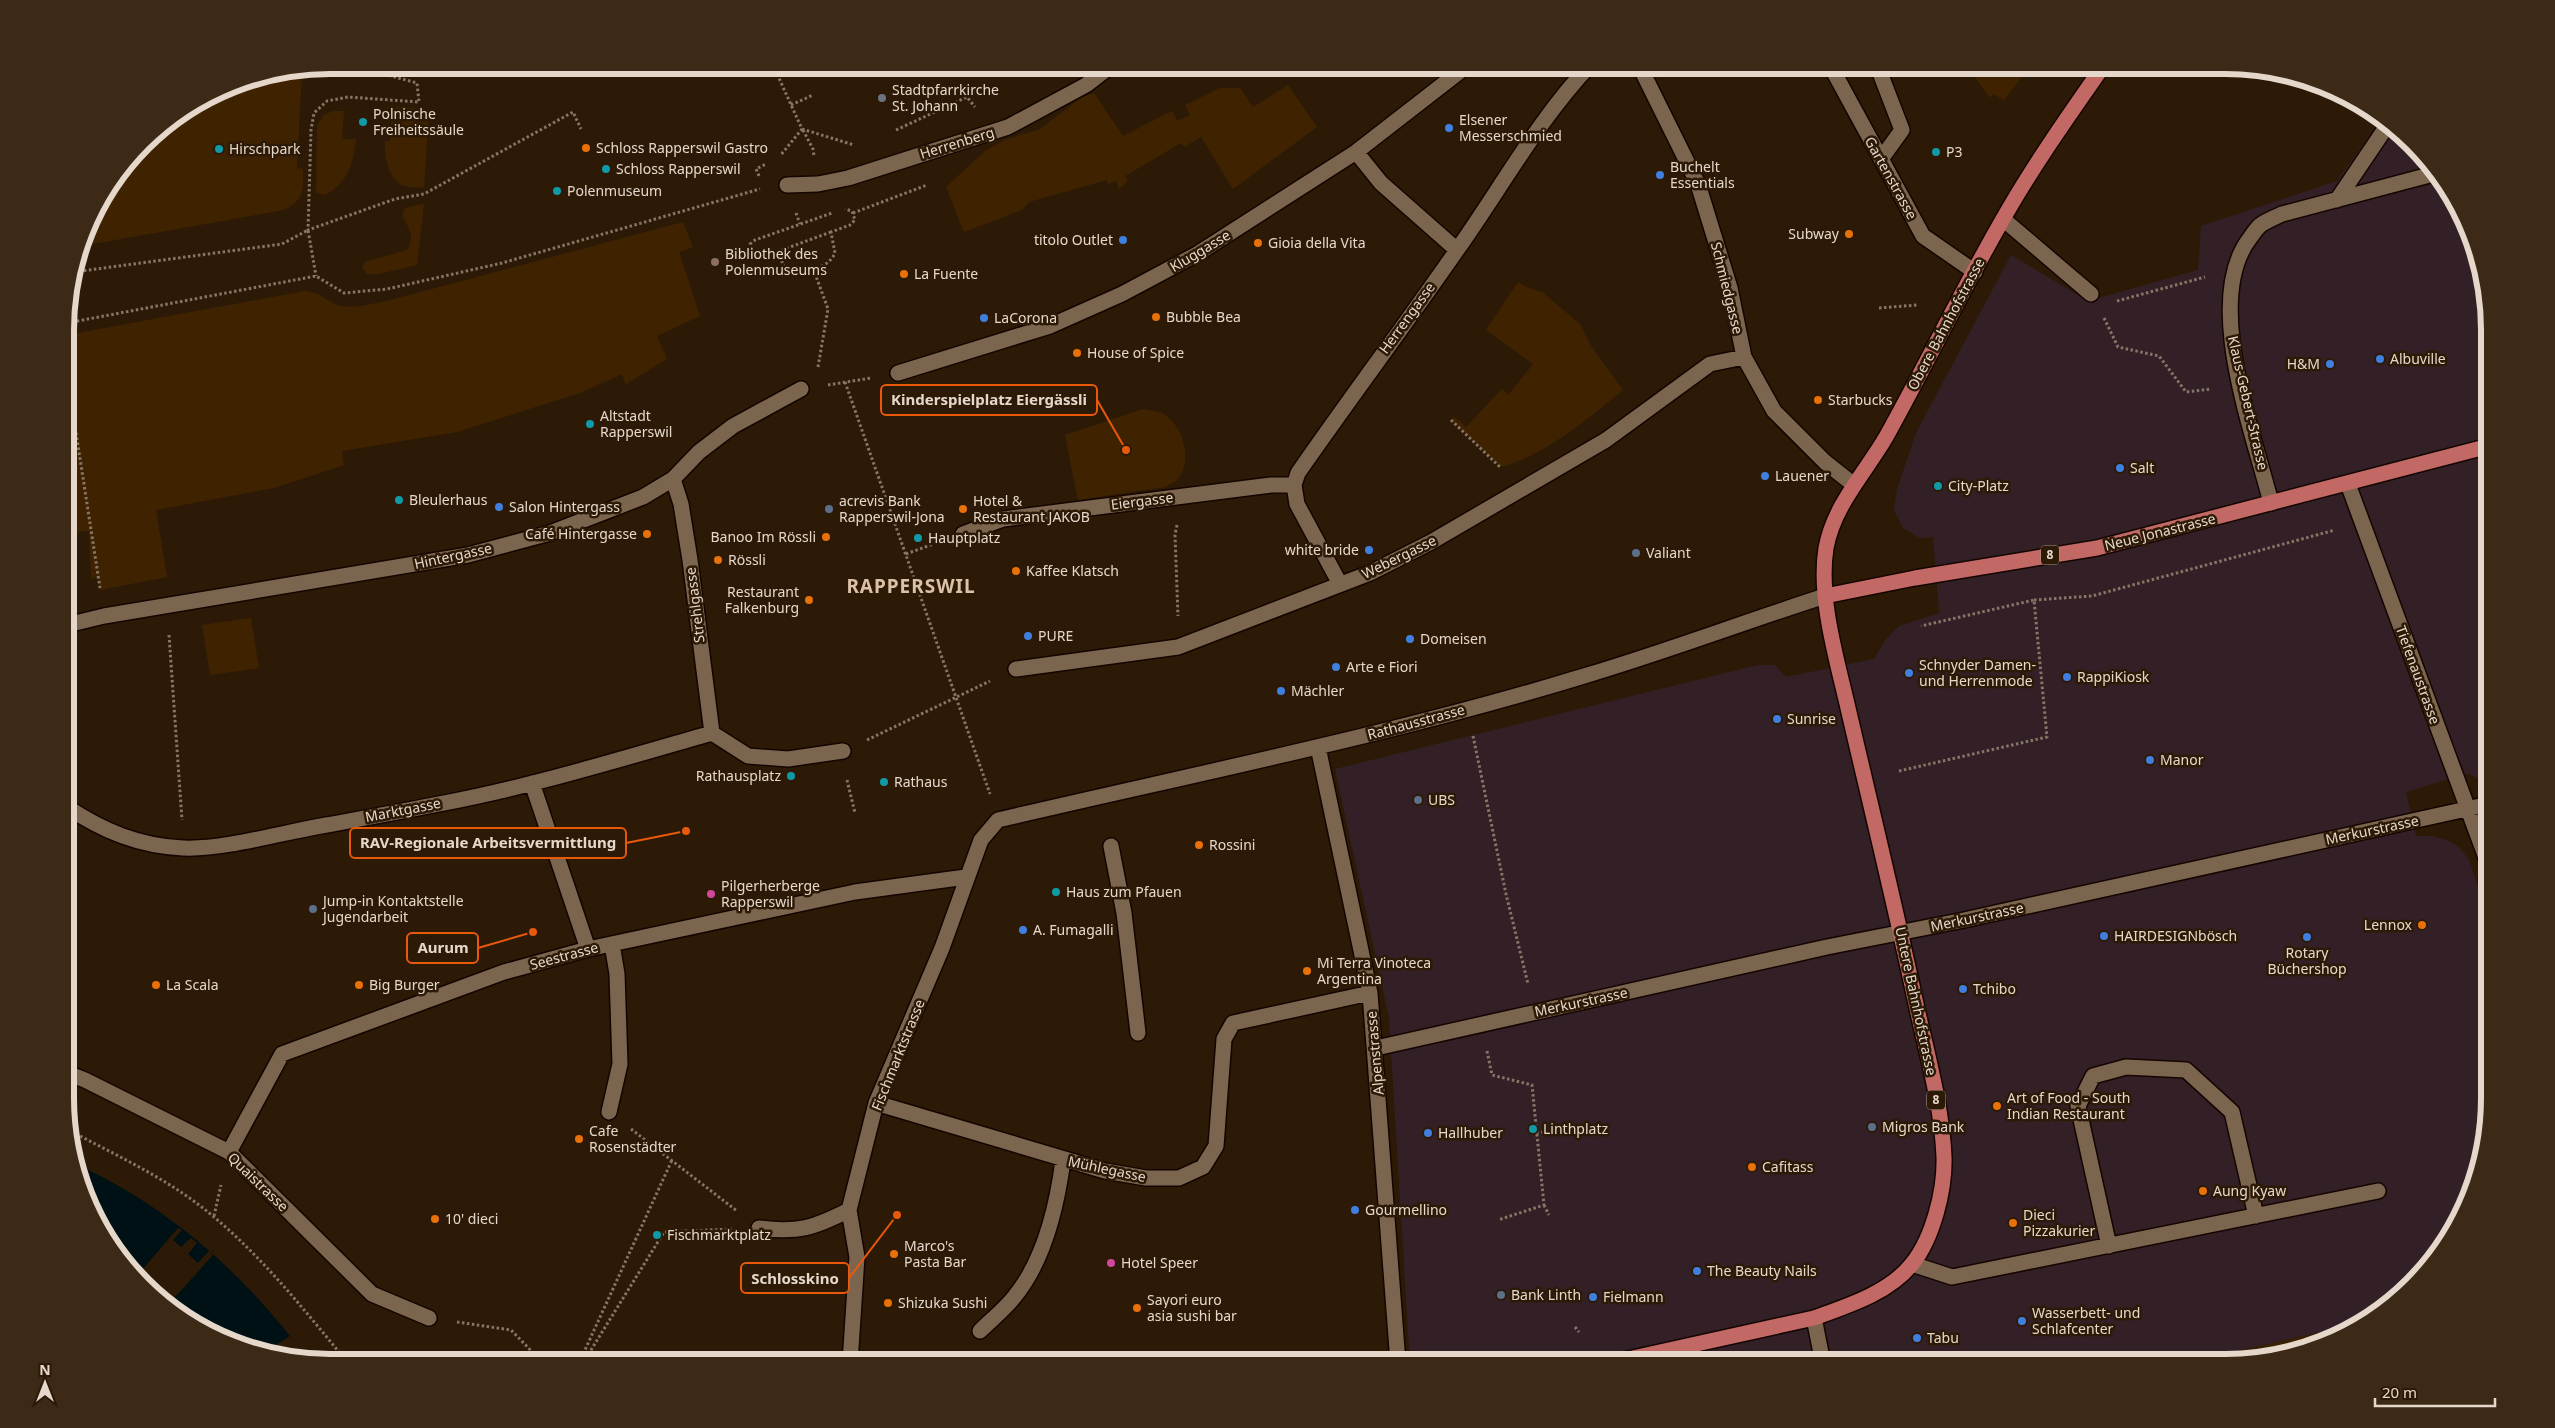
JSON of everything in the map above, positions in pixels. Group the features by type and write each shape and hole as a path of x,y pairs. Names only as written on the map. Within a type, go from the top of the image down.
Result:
{"main road":[{"name":"Obere Bahnhofstrasse","path":"1825,596 1826,548 1841,505 1884,439 2003,219 2038,162 2098,74"},
{"name":"Neue Jonastrasse","path":"1825,596 1915,578 2096,548 2481,448"},
{"name":"Untere Bahnhofstrasse","path":"1651,1354 1814,1318 1877,1292 1912,1264 1934,1220 1941,1192 1944,1159 1935,1091 1901,933 1842,683 1825,596"}],"street":[{"name":"Herrenberg","path":"787,185 818,184 848,178 1008,127 1086,85 1100,74"},
{"name":"Kluggasse","path":"898,373 1050,326 1122,294 1197,254 1356,152 1456,74"},
{"name":"Herrengasse","path":"1294,485 1298,472 1370,369 1457,250 1566,91 1582,74"},
{"name":"Schmiedgasse","path":"1643,74 1698,184 1730,288 1744,357 1774,411 1825,462 1854,485"},
{"name":"Gartenstrasse","path":"1835,74 1923,236 1975,272"},
{"path":"1880,74 1902,130 1881,159"},
{"path":"2337,200 2384,130"},
{"path":"1356,152 1382,182 1457,250"},
{"name":"Klaus-Gebert-Strasse","path":"2272,503 2241,386 2231,336 2229,305 2234,268 2243,246 2260,224 2282,214 2429,175"},
{"path":"2003,219 2095,300"},
{"name":"Webergasse","path":"1016,669 1178,647 1370,573 1431,542 1606,440 1710,364 1744,357"},
{"name":"Hintergasse","path":"74,623 104,616 167,607 468,555 550,533 643,497 673,478 699,452 734,426 800,389"},
{"name":"Strehlgasse","path":"673,478 681,504 712,733"},
{"name":"Tiefenaustrasse","path":"2348,484 2481,844"},
{"name":"Eiergasse","path":"963,534 1003,519 1271,485 1294,485"},
{"path":"1294,485 1297,504 1340,584"},
{"name":"Rathausstrasse","path":"998,820 1318,747 1468,709 1584,676 1825,596"},
{"path":"712,733 748,756 788,759 843,751"},
{"name":"Marktgasse","path":"74,812 92,824 118,836 152,845 184,848 235,842 434,804 532,783 712,733"},
{"name":"Alpenstrasse","path":"1318,747 1370,993 1376,1048 1397,1354"},
{"path":"532,783 588,949"},
{"name":"Merkurstrasse","path":"1376,1048 1534,1011 1664,985 1827,947 1901,933 2481,806"},
{"name":"Fischmarktstrasse","path":"851,1354 857,1257 849,1210 876,1102 942,948 966,877 981,840 998,820"},
{"path":"1110,846 1124,913 1138,1033"},
{"name":"Seestrasse","path":"229,1152 282,1054 504,972 588,949 855,892 966,877"},
{"path":"609,1112 620,1064 617,974 612,944"},
{"name":"Mühlegasse","path":"876,1102 1063,1160 1105,1171 1146,1178 1179,1178 1203,1167 1216,1146 1224,1039 1233,1023 1370,993"},
{"path":"2109,1246 2078,1106 2093,1076 2126,1067 2186,1070 2232,1112 2256,1216"},
{"name":"Quaistrasse","path":"74,1076 229,1152 372,1294 429,1318"},
{"path":"980,1331 1015,1295 1035,1262 1057,1203 1063,1160"},
{"path":"1912,1264 1952,1277 2378,1191"},
{"path":"759,1228 784,1232 817,1226 849,1210"},
{"path":"1814,1318 1821,1354"}],"path":[{"path":"316,276 308,230 311,130 314,113 328,101 348,97 419,102 417,83 384,74"},
{"path":"777,74 813,149"},
{"path":"792,105 813,95"},
{"path":"890,133 967,97 978,109"},
{"path":"952,104 954,109"},
{"path":"81,271 282,244 308,230 396,199 424,194 573,112 581,129"},
{"path":"802,129 854,145 864,145"},
{"path":"779,157 802,129"},
{"path":"74,322 316,276 344,293 387,289 502,263 764,188 756,168 771,161"},
{"path":"853,213 928,185"},
{"path":"813,219 755,240 750,244 753,256 760,258 850,225 855,220 853,213 845,208"},
{"path":"797,216 800,224"},
{"path":"779,251 783,265 788,270 795,272 813,268 833,258 834,243 831,232"},
{"path":"747,251 752,249"},
{"path":"813,268 828,309 818,366"},
{"path":"2202,390 2186,392 2159,356 2118,347 2095,300 2234,268"},
{"path":"1879,308 1917,305"},
{"path":"822,386 845,382 957,697 998,820"},
{"path":"1451,420 1509,474 1521,491"},
{"path":"74,426 98,576"},
{"path":"1178,647 1175,535 1182,496"},
{"path":"1921,626 2034,600 2092,596 2338,529"},
{"path":"1898,771 2047,737 2034,600"},
{"path":"167,607 184,848"},
{"path":"843,751 1016,669"},
{"path":"1468,709 1506,894 1534,1011"},
{"path":"846,778 855,813"},
{"path":"1482,1023 1492,1075 1532,1084 1544,1205 1549,1215"},
{"path":"609,1112 759,1228"},
{"path":"1536,1133 1583,1126"},
{"path":"76,1134 154,1175 214,1216 280,1282 340,1354"},
{"path":"584,1354 672,1160"},
{"path":"1498,1220 1544,1205"},
{"path":"589,1354 664,1232 759,1228"},
{"path":"429,1318 510,1330 534,1354"},
{"path":"1576,1327 1579,1332"}],"shaded area":[{"path":"1973,74 2024,74 2004,100 1993,94 1990,98"},
{"name":"Hirschpark","path":"302,75 297,168 303,169 303,188 296,202 284,210 88,245 100,217 117,188 137,161 161,137 202,108 232,93 264,82"},
{"path":"1288,85 1317,127 1233,189 1201,137 1184,147 1181,143 1125,176 1128,181 1119,189 1116,181 1108,184 1107,180 1029,202 1022,210 964,232 946,187 985,151 1004,140 1040,129 1082,97 1094,93 1123,136 1172,111 1177,121 1190,115 1185,105 1220,88 1240,88 1253,107"},
{"path":"392,107 429,109 424,188 409,187 398,183 388,166 385,141 390,141"},
{"path":"333,111 344,111 342,139 356,139 348,172 339,185 325,195 316,193 317,125 324,115"},
{"path":"2377,124 2394,137 2428,174 2455,217 2473,264 2481,313 2481,780 2467,773 2406,792 2416,836 2432,836 2447,840 2460,848 2469,860 2481,895 2481,1115 2473,1164 2462,1196 2447,1226 2418,1267 2381,1301 2337,1328 2224,1354 1409,1354 1389,1018 1335,769 1758,665 1775,665 1786,677 1874,659 1885,640 1899,626 1939,613 1933,537 1919,538 1903,528 1894,510 1897,489 1916,433 2011,255 2088,301 2198,270 2201,226 2337,181"},
{"path":"424,204 417,265 379,274 367,274 362,268 365,262 407,250 410,245 411,236 402,215 405,208"},
{"path":"683,222 693,247 679,252 700,316 657,336 667,359 626,384 622,374 580,393 457,432 342,451 344,465 274,488 156,510 167,577 100,590 98,577 91,579 89,531 74,532 74,334 305,291 318,294 333,303 345,306 383,302"},
{"path":"1518,282 1528,288 1542,292 1580,324 1593,349 1623,390 1550,445 1534,454 1501,467 1451,420 1454,417 1466,427 1502,389 1508,395 1533,364 1486,330"},
{"path":"1143,409 1162,413 1169,418 1180,434 1184,443 1185,462 1177,480 1165,487 1078,500 1065,435"},
{"path":"251,618 259,668 210,675 202,625"},
{"path":"83,1168 137,1197 193,1237 244,1284 290,1336 272,1347 248,1341 202,1320 161,1291 137,1267 108,1226 93,1196"},
{"path":"2337,1328 2291,1346 2259,1352 2224,1354"}],"pier":[{"path":"178,1228 182,1230 173,1240 181,1247 191,1238 197,1243 188,1254 198,1263 209,1251 213,1255 173,1300 141,1271"}],"place":[{"name":"Stadtpfarrkirche St. Johann","path":"882,98"},
{"name":"Polnische Freiheitssäule","path":"363,122"},
{"name":"Elsener Messerschmied","path":"1449,128"},
{"name":"Schloss Rapperswil Gastro","path":"586,148"},
{"name":"Hirschpark","path":"219,149"},
{"name":"P3","path":"1936,152"},
{"name":"Schloss Rapperswil","path":"606,169"},
{"name":"Buchelt Essentials","path":"1660,175"},
{"name":"Polenmuseum","path":"557,191"},
{"name":"Subway","path":"1849,234"},
{"name":"titolo Outlet","path":"1123,240"},
{"name":"Gioia della Vita","path":"1258,243"},
{"name":"Bibliothek des Polenmuseums","path":"715,262"},
{"name":"La Fuente","path":"904,274"},
{"name":"Bubble Bea","path":"1156,317"},
{"name":"LaCorona","path":"984,318"},
{"name":"House of Spice","path":"1077,353"},
{"name":"Albuville","path":"2380,359"},
{"name":"H&M","path":"2330,364"},
{"name":"Starbucks","path":"1818,400"},
{"name":"Altstadt Rapperswil","path":"590,424"},
{"name":"Kinderspielplatz Eiergässli","path":"1126,450"},
{"name":"Salt","path":"2120,468"},
{"name":"Lauener","path":"1765,476"},
{"name":"City-Platz","path":"1938,486"},
{"name":"Bleulerhaus","path":"399,500"},
{"name":"Salon Hintergass","path":"499,507"},
{"name":"acrevis Bank Rapperswil-Jona","path":"829,509"},
{"name":"Hotel & Restaurant JAKOB","path":"963,509"},
{"name":"Café Hintergasse","path":"647,534"},
{"name":"Banoo Im Rössli","path":"826,537"},
{"name":"Hauptplatz","path":"918,538"},
{"name":"white bride","path":"1369,550"},
{"name":"Valiant","path":"1636,553"},
{"name":"Rössli","path":"718,560"},
{"name":"Kaffee Klatsch","path":"1016,571"},
{"name":"Restaurant Falkenburg","path":"809,600"},
{"name":"PURE","path":"1028,636"},
{"name":"Domeisen","path":"1410,639"},
{"name":"Arte e Fiori","path":"1336,667"},
{"name":"Schnyder Damen- und Herrenmode","path":"1909,673"},
{"name":"RappiKiosk","path":"2067,677"},
{"name":"Mächler","path":"1281,691"},
{"name":"Sunrise","path":"1777,719"},
{"name":"Manor","path":"2150,760"},
{"name":"Rathausplatz","path":"791,776"},
{"name":"Rathaus","path":"884,782"},
{"name":"UBS","path":"1418,800"},
{"name":"RAV-Regionale Arbeitsvermittlung","path":"686,831"},
{"name":"Rossini","path":"1199,845"},
{"name":"Haus zum Pfauen","path":"1056,892"},
{"name":"Pilgerherberge Rapperswil","path":"711,894"},
{"name":"Jump-in Kontaktstelle Jugendarbeit","path":"313,909"},
{"name":"Lennox","path":"2422,925"},
{"name":"A. Fumagalli","path":"1023,930"},
{"name":"Aurum","path":"533,932"},
{"name":"HAIRDESIGNbösch","path":"2104,936"},
{"name":"Rotary Büchershop","path":"2307,937"},
{"name":"Mi Terra Vinoteca Argentina","path":"1307,971"},
{"name":"La Scala","path":"156,985"},
{"name":"Big Burger","path":"359,985"},
{"name":"Tchibo","path":"1963,989"},
{"name":"Art of Food - South Indian Restaurant","path":"1997,1106"},
{"name":"Migros Bank","path":"1872,1127"},
{"name":"Linthplatz","path":"1533,1129"},
{"name":"Hallhuber","path":"1428,1133"},
{"name":"Cafe Rosenstädter","path":"579,1139"},
{"name":"Cafitass","path":"1752,1167"},
{"name":"Aung Kyaw","path":"2203,1191"},
{"name":"Gourmellino","path":"1355,1210"},
{"name":"Schlosskino","path":"897,1215"},
{"name":"10' dieci","path":"435,1219"},
{"name":"Dieci Pizzakurier","path":"2013,1223"},
{"name":"Fischmarktplatz","path":"657,1235"},
{"name":"Marco's Pasta Bar","path":"894,1254"},
{"name":"Hotel Speer","path":"1111,1263"},
{"name":"The Beauty Nails","path":"1697,1271"},
{"name":"Bank Linth","path":"1501,1295"},
{"name":"Fielmann","path":"1593,1297"},
{"name":"Shizuka Sushi","path":"888,1303"},
{"name":"Sayori euro asia sushi bar","path":"1137,1308"},
{"name":"Wasserbett- und Schlafcenter","path":"2022,1321"},
{"name":"Tabu","path":"1917,1338"}],"district":[{"name":"RAPPERSWIL","path":"911,586"}]}
